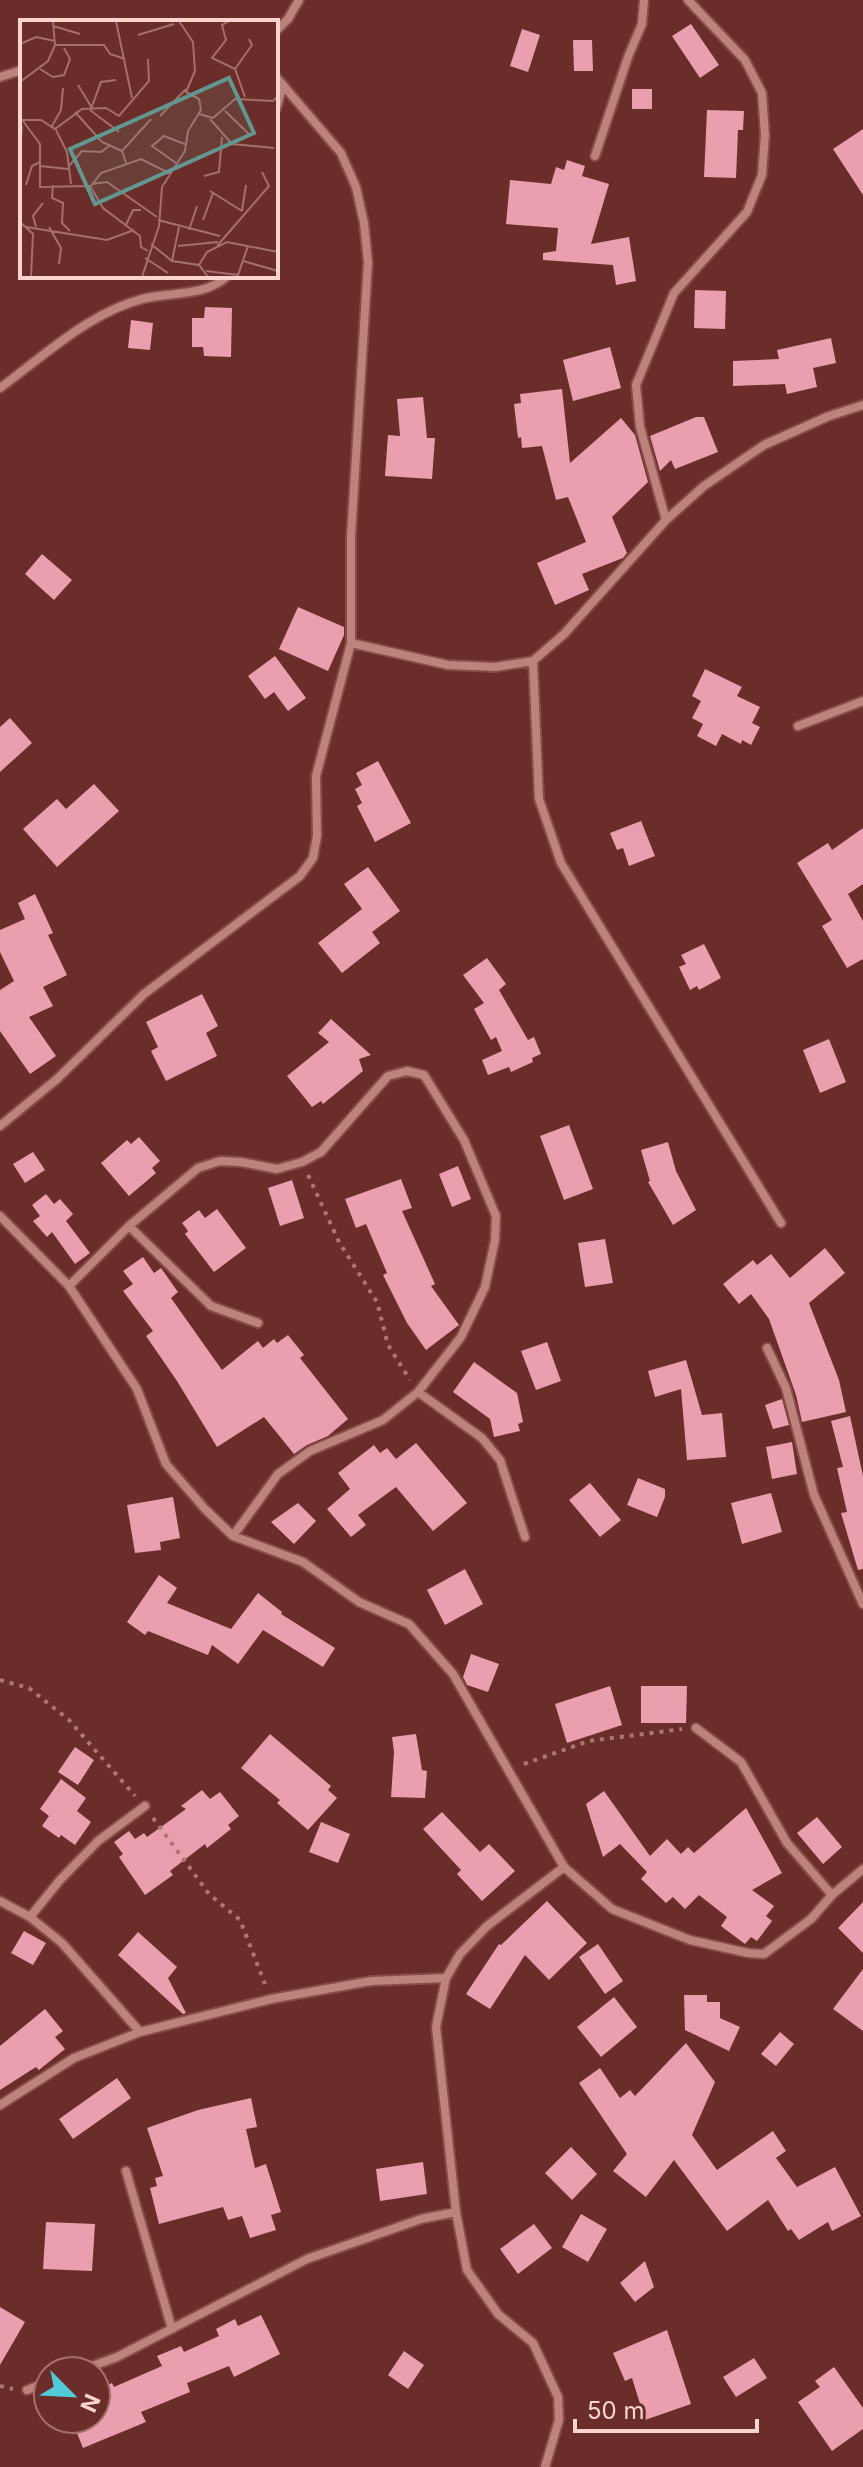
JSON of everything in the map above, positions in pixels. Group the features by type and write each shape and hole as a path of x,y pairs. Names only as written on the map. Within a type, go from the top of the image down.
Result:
{"street":[{"path":"278,29 299,0"},
{"path":"595,156 642,24 644,0"},
{"path":"666,520 640,427 636,385 674,293 747,212 762,175 765,135 762,93 745,60 688,0"},
{"path":"0,77 20,71"},
{"path":"0,1126 57,1079 144,994 300,876 313,858 317,836 316,776 351,643 351,537 368,262 356,187 341,153 278,79"},
{"path":"278,102 283,85"},
{"path":"0,388 110,310 145,298 215,287 225,278"},
{"path":"351,643 448,665 495,667 533,661 564,634 666,520 704,486 764,445 829,416 863,405"},
{"path":"533,661 539,799 561,863 781,1223"},
{"path":"798,726 863,701"},
{"path":"69,1286 129,1226 198,1168 220,1161 277,1169 302,1162 321,1152 388,1076 407,1071 424,1075 464,1140 496,1216 495,1240 485,1287 461,1337 418,1392 383,1420 310,1451 278,1474 233,1536"},
{"path":"0,1216 69,1286 137,1389 166,1464 205,1509 233,1536 303,1562 359,1602 409,1624 453,1674 564,1867 612,1909 690,1940 764,1954 811,1919 832,1895 863,1869"},
{"path":"129,1226 211,1306 258,1323"},
{"path":"767,1348 786,1388 814,1495 863,1604"},
{"path":"418,1392 482,1438 500,1460 525,1537"},
{"path":"696,1728 741,1762 787,1843 832,1895"},
{"path":"30,1917 98,1841 145,1806"},
{"path":"545,2467 559,2420 558,2397 533,2343 498,2314 467,2270 456,2212 436,2027 446,1978 460,1954 487,1926 564,1867"},
{"path":"0,1901 30,1917 62,1943 140,2032"},
{"path":"0,2105 74,2058 140,2032 271,1999 371,1981 446,1978"},
{"path":"126,2171 172,2329"},
{"path":"112,2359 307,2259 421,2219 456,2212"},
{"path":"27,2390 32,2388"}],"path":[{"path":"302,1162 339,1242 377,1302 388,1345 418,1392"},
{"path":"0,1680 29,1688 69,1720 145,1806 209,1894 240,1920 271,1999"},
{"path":"507,1770 589,1741 696,1728"}],"building":[{"path":"691,24 719,65 700,78 672,36"},
{"path":"522,29 540,35 528,72 510,66"},
{"path":"573,40 592,40 593,71 574,71"},
{"path":"632,89 652,89 652,109 632,109"},
{"path":"707,110 744,111 743,130 738,130 736,178 704,177"},
{"path":"863,129 863,195 833,149"},
{"path":"567,160 585,166 582,176 609,184 591,244 629,237 636,281 616,285 613,265 543,260 543,253 556,251 558,228 506,224 510,180 551,184 556,167 564,170"},
{"path":"695,290 726,291 725,329 694,328"},
{"path":"205,307 232,308 231,357 204,356 203,347 192,347 192,318 204,318"},
{"path":"131,320 153,323 150,350 128,348"},
{"path":"831,338 836,363 813,368 817,387 787,394 785,384 733,386 733,361 779,359 777,350"},
{"path":"610,347 621,388 573,401 563,360"},
{"path":"562,389 570,463 621,418 635,435 648,482 612,517 627,553 623,558 582,574 589,590 555,605 537,563 586,542 568,497 556,500 542,446 522,448 514,404 521,403 520,394"},
{"path":"423,397 427,438 435,438 432,479 385,476 388,435 400,436 397,399"},
{"path":"696,417 704,417 718,452 675,469 671,460 660,471 650,436"},
{"path":"42,554 72,580 54,600 25,574"},
{"path":"298,607 344,627 344,635 328,671 279,649"},
{"path":"275,656 306,698 288,711 274,692 265,699 248,676"},
{"path":"705,669 742,687 737,696 760,707 752,723 760,727 751,745 742,740 741,744 722,734 716,746 697,736 703,724 692,718 701,701 692,696"},
{"path":"10,718 32,743 0,772 0,727"},
{"path":"378,761 411,823 375,842 357,806 362,803 355,789 362,785 356,773"},
{"path":"94,784 119,811 57,867 23,829 57,799 66,809"},
{"path":"641,821 655,856 629,866 623,848 617,850 610,833"},
{"path":"863,828 863,884 848,894 863,921 863,959 847,968 822,926 832,920 797,863 828,843 832,850"},
{"path":"368,867 400,911 372,932 380,943 342,973 318,943 362,909 344,884"},
{"path":"35,894 53,933 48,935 67,975 43,987 53,1006 29,1017 56,1056 30,1074 0,1031 0,990 14,981 0,952 0,930 25,919 18,903"},
{"path":"704,944 721,978 699,990 697,986 690,990 679,967 686,964 681,955"},
{"path":"487,958 506,984 499,990 528,1040 534,1037 541,1054 532,1058 533,1062 511,1072 509,1067 488,1075 482,1060 502,1051 496,1037 491,1040 474,1009 484,1003 463,975"},
{"path":"202,994 218,1026 206,1033 217,1056 166,1081 151,1051 158,1047 146,1022"},
{"path":"331,1019 371,1055 359,1059 363,1071 323,1104 321,1101 312,1107 287,1076 329,1042 318,1033"},
{"path":"829,1039 846,1082 820,1093 803,1050"},
{"path":"569,1125 593,1189 564,1200 540,1136"},
{"path":"139,1137 160,1161 152,1168 156,1173 129,1196 101,1163 127,1140 131,1144"},
{"path":"668,1142 676,1171 696,1210 673,1225 648,1182 641,1150"},
{"path":"33,1152 45,1170 25,1183 13,1164"},
{"path":"458,1166 471,1199 452,1207 439,1174"},
{"path":"401,1179 412,1208 402,1211 435,1284 431,1286 459,1325 426,1350 407,1323 383,1275 387,1273 366,1224 356,1228 345,1199"},
{"path":"292,1180 304,1218 280,1226 268,1188"},
{"path":"46,1194 54,1204 60,1199 73,1214 66,1221 90,1253 75,1264 52,1232 47,1237 33,1221 40,1216 32,1205"},
{"path":"217,1209 246,1248 214,1272 185,1234 188,1231 182,1223 199,1210 205,1218"},
{"path":"605,1239 613,1283 585,1287 578,1243"},
{"path":"825,1248 845,1273 809,1303 839,1380 846,1412 802,1422 796,1395 769,1319 751,1294 739,1304 723,1284 753,1260 757,1265 771,1254 790,1278"},
{"path":"143,1257 154,1273 161,1268 178,1292 171,1298 222,1370 258,1341 263,1348 274,1339 277,1343 288,1335 304,1355 300,1358 348,1419 328,1436 294,1454 264,1417 217,1447 146,1336 153,1331 123,1291 133,1284 123,1271"},
{"path":"547,1342 561,1381 536,1390 521,1351"},
{"path":"686,1360 702,1415 722,1413 726,1457 687,1460 681,1389 655,1397 648,1371"},
{"path":"474,1362 517,1393 523,1422 518,1424 520,1431 494,1437 490,1419 453,1392"},
{"path":"782,1399 789,1425 773,1429 765,1405"},
{"path":"850,1416 863,1476 863,1569 858,1570 841,1513 847,1512 837,1468 843,1467 831,1421"},
{"path":"792,1442 797,1474 772,1479 766,1447"},
{"path":"416,1443 467,1503 433,1531 396,1487 358,1515 366,1525 351,1537 327,1509 350,1489 338,1473 374,1445 380,1453 387,1448 396,1459"},
{"path":"638,1478 665,1489 657,1517 627,1505"},
{"path":"590,1483 621,1520 600,1537 569,1500"},
{"path":"771,1493 782,1532 742,1544 731,1503"},
{"path":"173,1497 180,1538 160,1542 161,1550 135,1553 127,1505"},
{"path":"298,1503 316,1521 294,1544 271,1522"},
{"path":"465,1569 483,1604 445,1625 427,1590"},
{"path":"159,1575 177,1588 167,1603 231,1629 258,1593 281,1614 335,1648 323,1667 263,1630 238,1664 212,1645 208,1655 148,1631 145,1635 127,1622"},
{"path":"471,1654 499,1664 488,1692 467,1685 463,1677"},
{"path":"610,1686 622,1725 567,1743 555,1704"},
{"path":"641,1686 687,1686 686,1723 641,1723"},
{"path":"270,1734 331,1786 328,1790 337,1798 308,1830 277,1803 280,1800 241,1768"},
{"path":"416,1734 422,1770 427,1771 425,1798 391,1797 392,1737"},
{"path":"75,1747 94,1760 78,1785 58,1772"},
{"path":"61,1779 86,1798 77,1811 91,1822 75,1845 42,1826 49,1816 40,1809"},
{"path":"202,1790 210,1799 220,1792 239,1816 228,1825 231,1829 207,1848 205,1844 170,1871 173,1875 145,1895 119,1857 123,1854 114,1842 129,1831 135,1839 144,1833 147,1837 186,1809 181,1806"},
{"path":"604,1791 650,1856 667,1839 681,1854 688,1847 694,1853 746,1808 782,1873 752,1890 774,1906 766,1916 772,1921 757,1941 751,1937 745,1944 721,1926 727,1917 699,1895 685,1909 673,1897 666,1903 641,1879 647,1872 620,1844 603,1857 586,1804"},
{"path":"442,1812 480,1852 489,1844 515,1871 482,1901 457,1874 461,1870 423,1829"},
{"path":"817,1817 842,1847 823,1864 797,1833"},
{"path":"321,1822 350,1834 338,1863 309,1852"},
{"path":"547,1901 587,1943 549,1980 525,1955 490,2009 466,1994 499,1944"},
{"path":"863,1902 863,1953 838,1928"},
{"path":"24,1931 46,1943 33,1965 11,1953"},
{"path":"138,1932 177,1967 168,1978 186,2013 183,2014 118,1955"},
{"path":"598,1944 623,1981 605,1994 579,1957"},
{"path":"863,1969 863,2031 833,2009"},
{"path":"684,1995 707,1995 707,2002 720,2002 720,2018 740,2027 729,2051 685,2030"},
{"path":"614,1997 637,2027 601,2057 577,2027"},
{"path":"45,2009 63,2031 55,2037 65,2049 39,2070 36,2067 0,2090 0,2046"},
{"path":"780,2032 794,2044 776,2066 761,2054"},
{"path":"686,2043 715,2082 692,2135 717,2170 773,2131 786,2151 776,2158 797,2187 835,2167 861,2216 832,2231 828,2222 799,2240 791,2229 788,2231 768,2200 727,2231 674,2160 646,2197 613,2171 627,2154 579,2083 600,2068 620,2098 630,2090 635,2096"},
{"path":"117,2078 131,2098 73,2139 59,2119"},
{"path":"251,2098 257,2127 246,2129 255,2168 266,2164 281,2212 271,2215 276,2230 250,2238 242,2216 228,2220 223,2207 159,2224 150,2188 157,2186 155,2178 163,2176 147,2128 198,2110"},
{"path":"571,2147 597,2174 572,2200 545,2173"},
{"path":"423,2162 427,2194 380,2201 376,2169"},
{"path":"581,2214 607,2229 588,2262 562,2247"},
{"path":"46,2222 95,2224 92,2271 43,2269"},
{"path":"534,2224 552,2248 518,2274 500,2249"},
{"path":"645,2261 654,2287 635,2302 620,2283"},
{"path":"0,2307 25,2322 0,2365"},
{"path":"261,2315 280,2354 234,2377 229,2366 187,2383 190,2392 141,2412 146,2422 83,2448 78,2435 112,2435 112,2383 114,2387 162,2366 157,2356 181,2346 184,2352 219,2336 216,2329 235,2319 238,2326"},
{"path":"667,2330 691,2404 645,2420 632,2378 625,2381 613,2353"},
{"path":"404,2351 424,2365 408,2389 388,2375"},
{"path":"754,2358 767,2378 736,2397 723,2377"},
{"path":"834,2367 863,2408 863,2429 832,2451 798,2402 820,2387 815,2381"}]}
